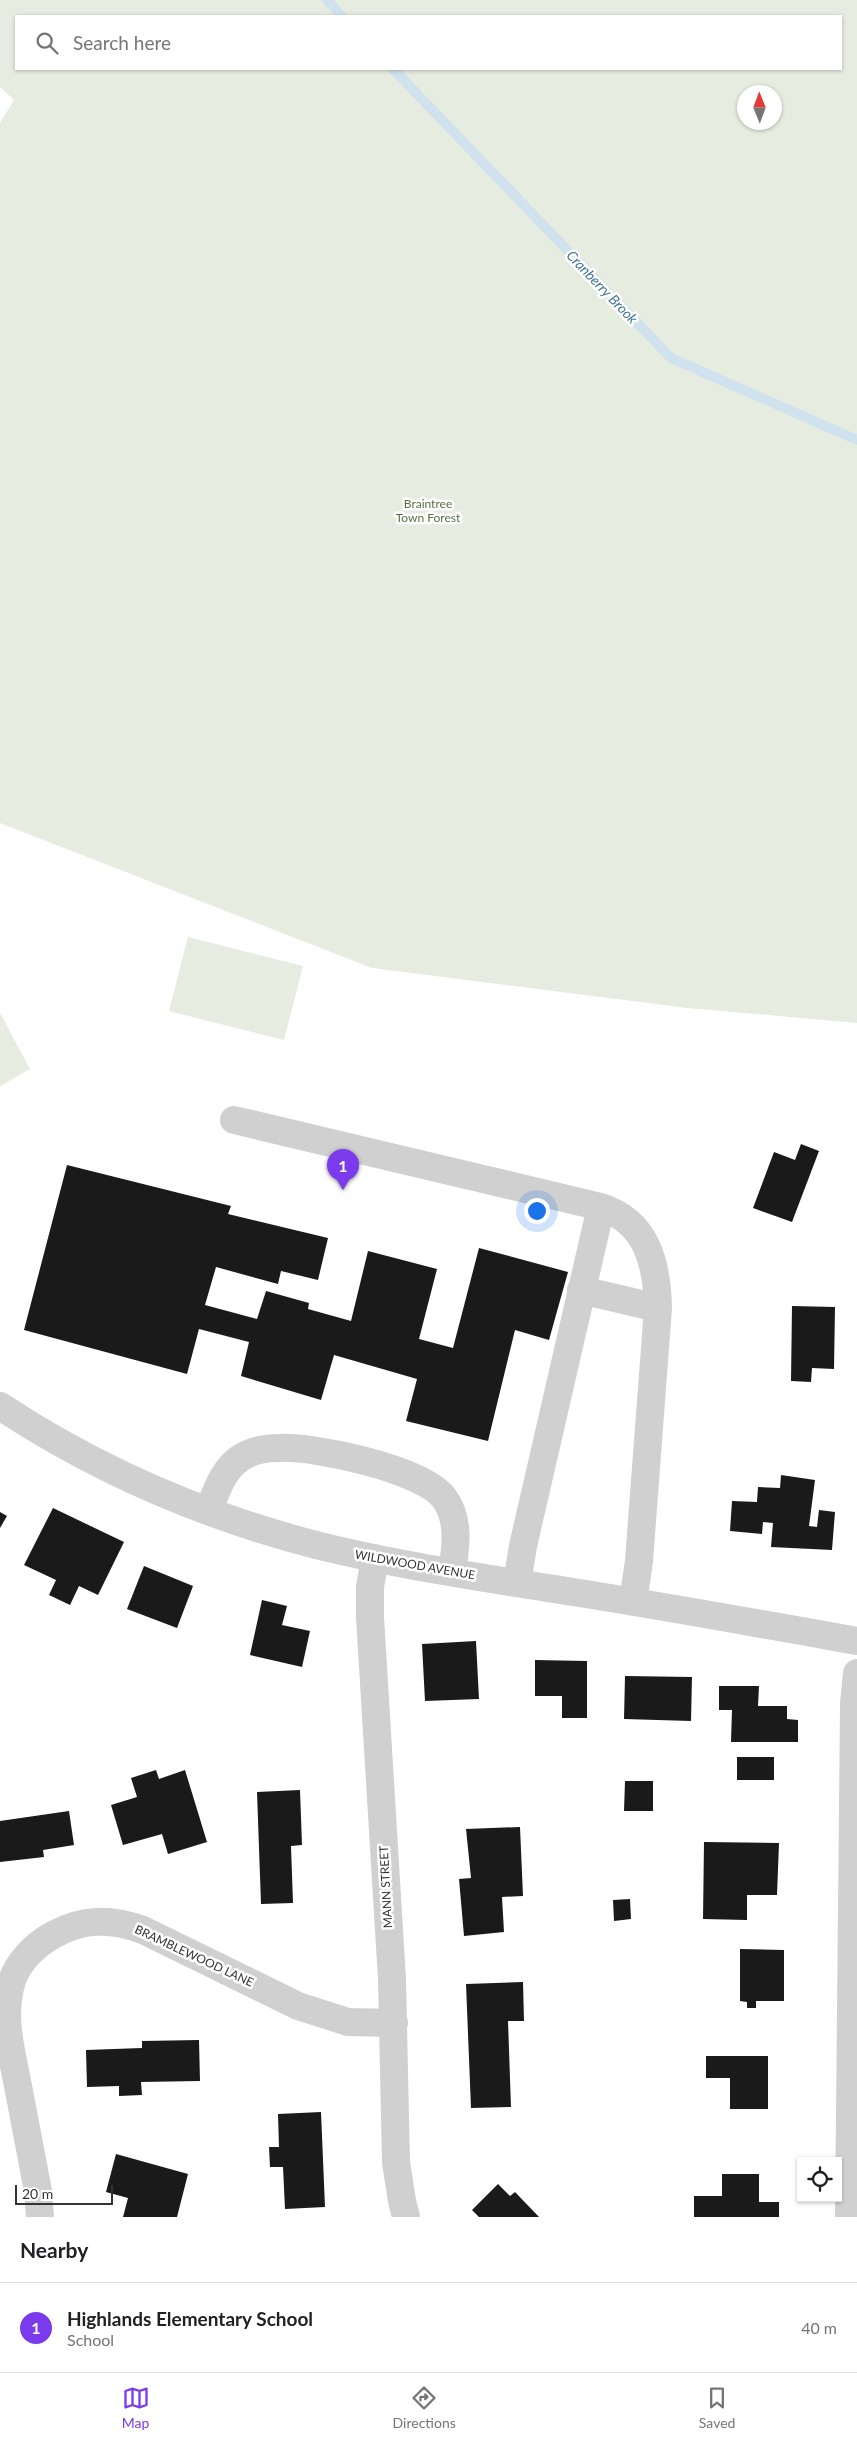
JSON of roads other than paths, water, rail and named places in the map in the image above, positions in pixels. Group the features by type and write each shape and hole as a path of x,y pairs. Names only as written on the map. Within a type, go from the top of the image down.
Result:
{"street":[{"path":"234,1120 600,1207 616,1212 637,1229 644,1242 656,1276 658,1308 639,1561 633,1602"},
{"path":"517,1582 523,1546 600,1207"},
{"path":"581,1290 658,1308"},
{"name":"WILDWOOD AVENUE","path":"0,1406 83,1456 145,1486 208,1511 290,1538 375,1558 452,1572 857,1641"},
{"path":"208,1511 228,1470 240,1458 249,1453 277,1448 292,1448 367,1462 420,1480 438,1490 446,1500 455,1524 455,1550 452,1572"},
{"name":"MANN STREET","path":"375,1558 370,1587 370,1618 394,2023 396,2162 406,2217"},
{"path":"849,2217 854,1704 857,1673"},
{"name":"BRAMBLEWOOD LANE","path":"40,2217 38,2191 7,2020 10,1987 16,1971 24,1958 48,1937 76,1924 92,1921 127,1924 143,1930 298,2006 348,2022 394,2023"}],"waterway":[{"name":"Cranberry Brook","path":"327,0 341,15"},
{"name":"Cranberry Brook","path":"394,70 671,358 857,440"}],"place":[{"name":"Highlands Elementary School","path":"343,1190"}],"park label":[{"name":"Braintree Town Forest","path":"428,511"}]}
